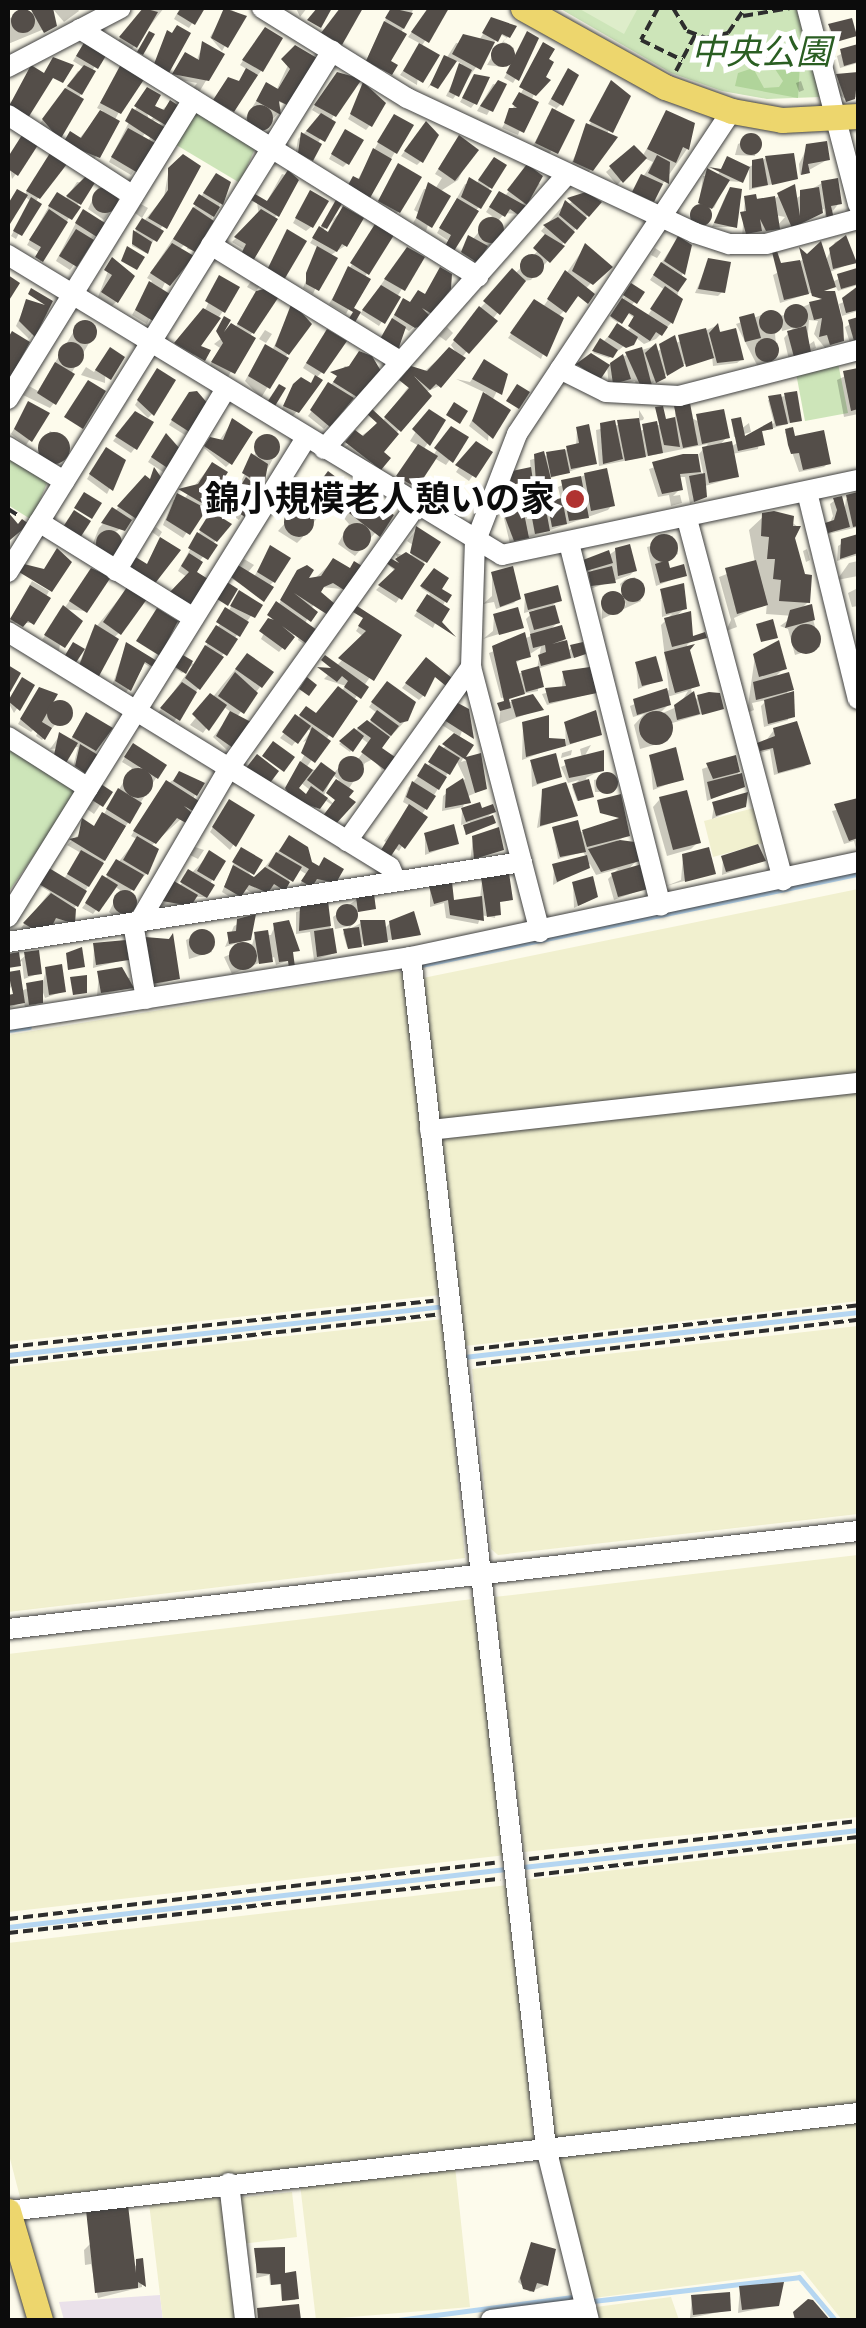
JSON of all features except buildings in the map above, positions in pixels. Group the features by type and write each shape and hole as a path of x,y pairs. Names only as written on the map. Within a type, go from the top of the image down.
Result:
{"main road":[{"path":"522,8 631,70 732,111 782,120 848,117"},
{"path":"8,2211 40,2320"}],"street":[{"path":"8,68 121,8"},
{"path":"262,8 407,98 566,175 729,244 791,241 858,219"},
{"path":"807,8 848,117 858,204"},
{"path":"80,29 478,277"},
{"path":"8,572 332,51"},
{"path":"8,398 193,100"},
{"path":"540,932 471,667 474,542 510,448 732,111"},
{"path":"8,116 133,196"},
{"path":"11,905 194,618 315,444 401,362 566,175"},
{"path":"212,245 401,362"},
{"path":"8,255 474,542 502,555 858,480"},
{"path":"560,369 606,392 679,396 858,350"},
{"path":"116,571 225,390"},
{"path":"8,448 64,481"},
{"path":"807,492 858,699"},
{"path":"146,999 136,922 229,768 416,506"},
{"path":"687,518 783,880"},
{"path":"39,522 194,618"},
{"path":"569,543 661,906"},
{"path":"8,632 390,867 396,881"},
{"path":"346,841 471,667"},
{"path":"8,737 88,788"},
{"path":"8,942 522,862"},
{"path":"8,1020 411,956 540,932 858,862"},
{"path":"411,956 478,1576 546,2148 587,2314 492,2320"},
{"path":"430,1130 858,1083"},
{"path":"8,1629 858,1531"},
{"path":"8,2211 858,2113"},
{"path":"230,2183 245,2320"}],"path":[{"path":"658,8 642,40 682,60"},
{"path":"673,8 695,36"},
{"path":"695,36 728,33 743,16 744,8"},
{"path":"743,16 793,8"},
{"path":"672,78 695,36"},
{"path":"455,1358 858,1306"},
{"path":"8,1347 450,1307"},
{"path":"8,1362 450,1307"},
{"path":"455,1358 858,1320"},
{"path":"8,1934 858,1821"},
{"path":"8,1919 858,1837"}],"shaded area":[{"path":"160,2295 163,2320 64,2320 59,2302"}],"green space":[{"name":"中央公園","path":"559,8 796,8 820,97 767,99 722,91 671,73"},
{"path":"578,8 638,8 624,34"},
{"path":"792,52 800,63 798,98 735,86 738,73 753,68 764,88 779,87 783,81 771,63"},
{"path":"199,110 256,146 240,183 173,143"},
{"path":"838,363 848,413 805,421 796,373"},
{"path":"8,454 49,478 32,520 8,505"},
{"path":"8,746 73,787 75,796 10,890"},
{"path":"754,808 764,843 713,857 704,821"},
{"path":"858,889 858,1076 440,1124 423,978"},
{"path":"398,971 405,975 440,1295 8,1342 8,1035"},
{"path":"858,1090 858,1301 465,1346 442,1139"},
{"path":"443,1319 465,1558 8,1612 8,1367"},
{"path":"858,1326 858,1514 498,1555 491,1549 472,1369"},
{"path":"858,1555 858,1817 524,1852 494,1597"},
{"path":"473,1599 506,1855 8,1912 8,1654"},
{"path":"858,1843 858,2104 552,2138 525,1880"},
{"path":"508,1885 534,2141 21,2201 8,2151 8,1943"},
{"path":"858,2120 858,2320 842,2320 803,2271 594,2298 556,2154"},
{"path":"455,2166 470,2307 316,2320 300,2184"},
{"path":"292,2192 297,2237 241,2244 236,2198"},
{"path":"216,2197 222,2201 235,2320 163,2320 149,2203"},
{"path":"671,2297 679,2320 600,2320 596,2307"}],"waterway":[{"path":"421,965 858,874"},
{"path":"8,1030 29,1027"},
{"path":"8,1355 439,1307"},
{"path":"464,1357 858,1312"},
{"path":"523,1867 858,1830"},
{"path":"8,1927 506,1869"},
{"path":"593,2301 799,2277 835,2320"},
{"path":"398,2320 572,2297"}],"place":[{"name":"錦小規模老人憩いの家","path":"575,499"}]}
